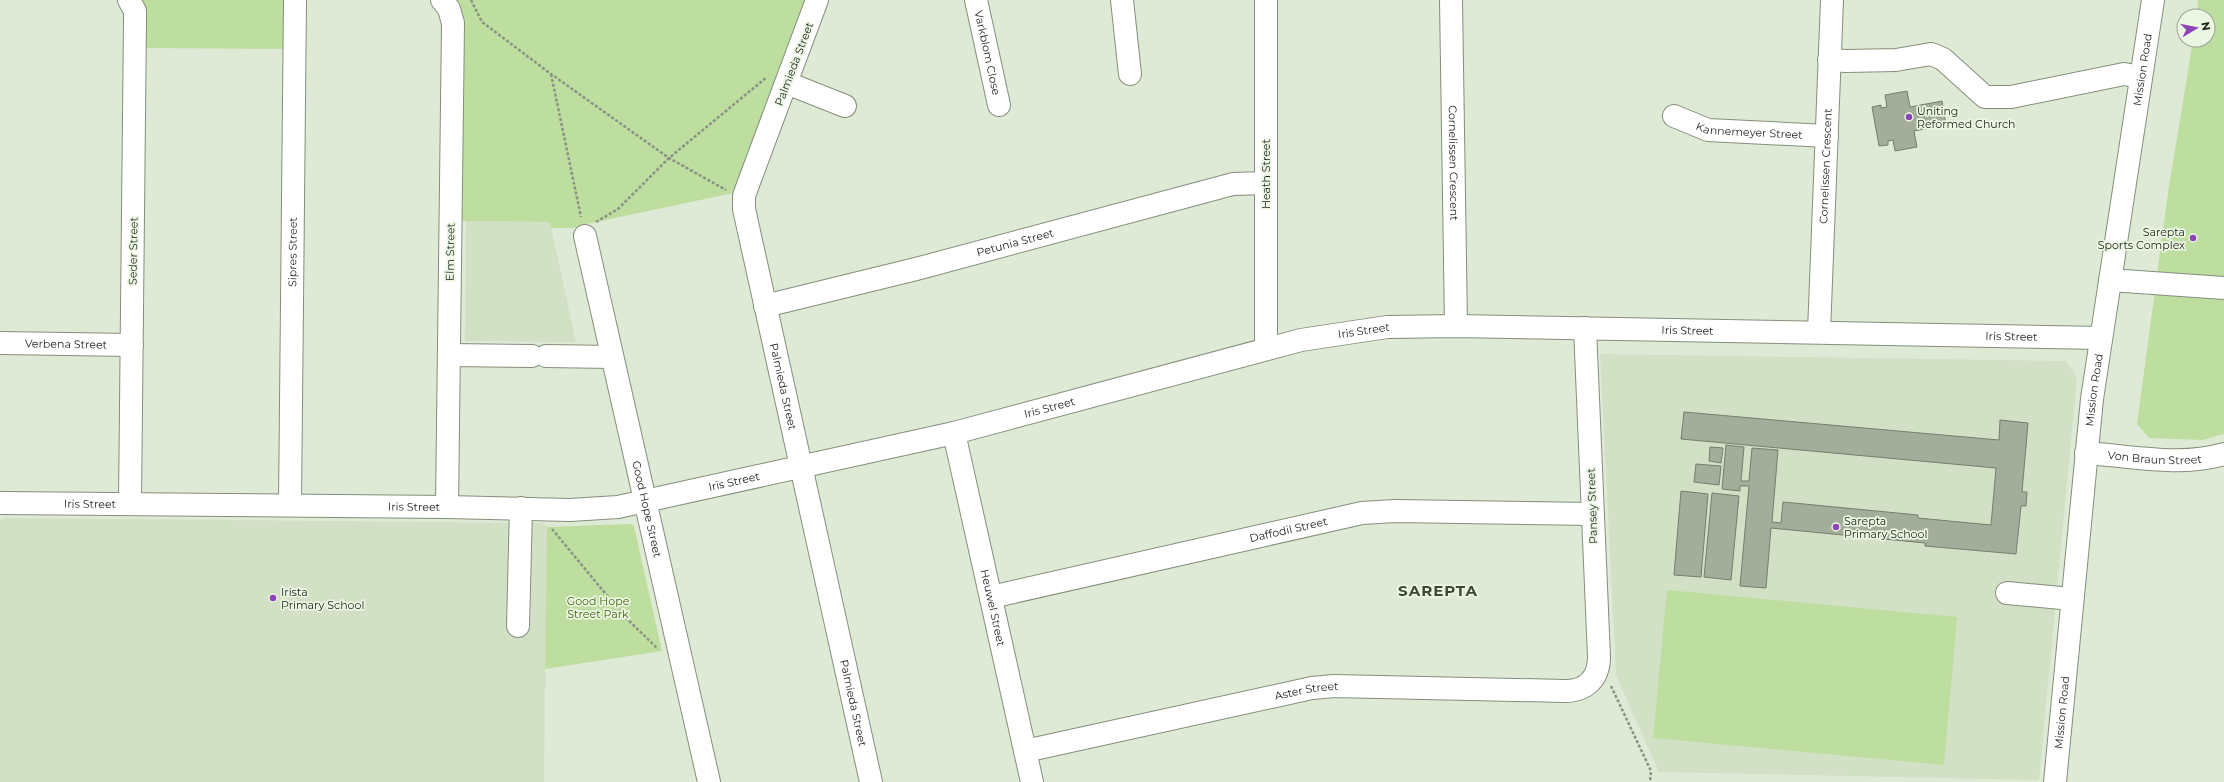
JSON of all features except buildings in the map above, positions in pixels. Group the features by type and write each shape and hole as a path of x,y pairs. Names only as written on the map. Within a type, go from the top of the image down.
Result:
{"street":[{"name":"Seder Street","path":"129,0 135,11 130,504"},
{"name":"Sipres Street","path":"290,505 295,0"},
{"name":"Elm Street","path":"442,0 450,9 452,23 447,507"},
{"name":"Palmieda Street","path":"817,0 778,80 744,196 745,220 871,782"},
{"name":"Varkblom Close","path":"976,0 999,105"},
{"path":"1122,0 1130,74"},
{"name":"Heath Street","path":"1266,0 1266,348"},
{"name":"Cornelissen Crescent","path":"1451,0 1456,326"},
{"name":"Cornelissen Crescent","path":"1820,332 1832,0"},
{"name":"Mission Road","path":"2055,782 2086,453 2101,338 2153,0"},
{"path":"1830,60 1846,62 1896,60 1930,54 1943,59 1985,97 2010,97 2124,74 2141,77"},
{"path":"778,80 845,106"},
{"name":"Kannemeyer Street","path":"1674,116 1708,130 1827,136"},
{"name":"Petunia Street","path":"765,306 916,269 1233,184 1266,183"},
{"name":"Good Hope Street","path":"585,236 710,782"},
{"path":"2110,280 2224,288"},
{"name":"Iris Street","path":"0,503 290,505 570,510 618,507 954,433 1266,348 1301,340 1362,330 1456,326 2101,338"},
{"name":"Pansey Street","path":"1585,328 1599,657 1595,675"},
{"name":"Verbena Street","path":"0,343 132,345"},
{"path":"449,355 612,357"},
{"name":"Heuwel Street","path":"954,433 1032,782"},
{"name":"Von Braun Street","path":"2086,453 2181,460 2202,459 2224,454"},
{"path":"518,626 521,508"},
{"name":"Daffodil Street","path":"991,597 1362,513 1395,511 1592,514"},
{"path":"2007,593 2072,599"},
{"name":"Aster Street","path":"1025,751 1312,688 1334,686 1572,691 1579,689 1595,675"}],"path":[{"path":"471,0 482,22 551,74 669,158 721,189 744,196"},
{"path":"551,74 585,236"},
{"path":"585,236 599,219 618,209 669,158 778,80"},
{"path":"547,523 624,616 663,654"},
{"path":"1595,675 1609,681 1632,726 1651,771 1650,782"}],"shaded area":[{"path":"466,221 550,222 576,342 465,341"},
{"name":"Sarepta Primary School","path":"1600,354 2066,361 2077,378 2039,780 1659,772 1616,675"},
{"name":"Irista Primary School","path":"5,518 544,523 547,527 544,782 0,782 0,520"}],"green space":[{"path":"136,0 287,0 286,49 142,48"},
{"path":"451,0 810,0 738,192 582,225 582,228 551,228 550,222 457,221"},
{"name":"Sarepta Sports Complex","path":"2198,0 2224,0 2224,434 2203,440 2149,438 2137,424 2168,193 2192,48 2216,48 2216,8 2198,8"},
{"name":"Good Hope Street Park","path":"630,524 634,526 662,651 545,669 547,527"},
{"path":"1667,590 1957,617 1944,765 1653,738"}],"place":[{"name":"Uniting Reformed Church","path":"1909,117"},
{"name":"Sarepta Sports Complex","path":"2193,238"},
{"name":"Sarepta Primary School","path":"1836,527"},
{"name":"Irista Primary School","path":"273,598"}],"district":[{"name":"SAREPTA","path":"1438,590"}]}
